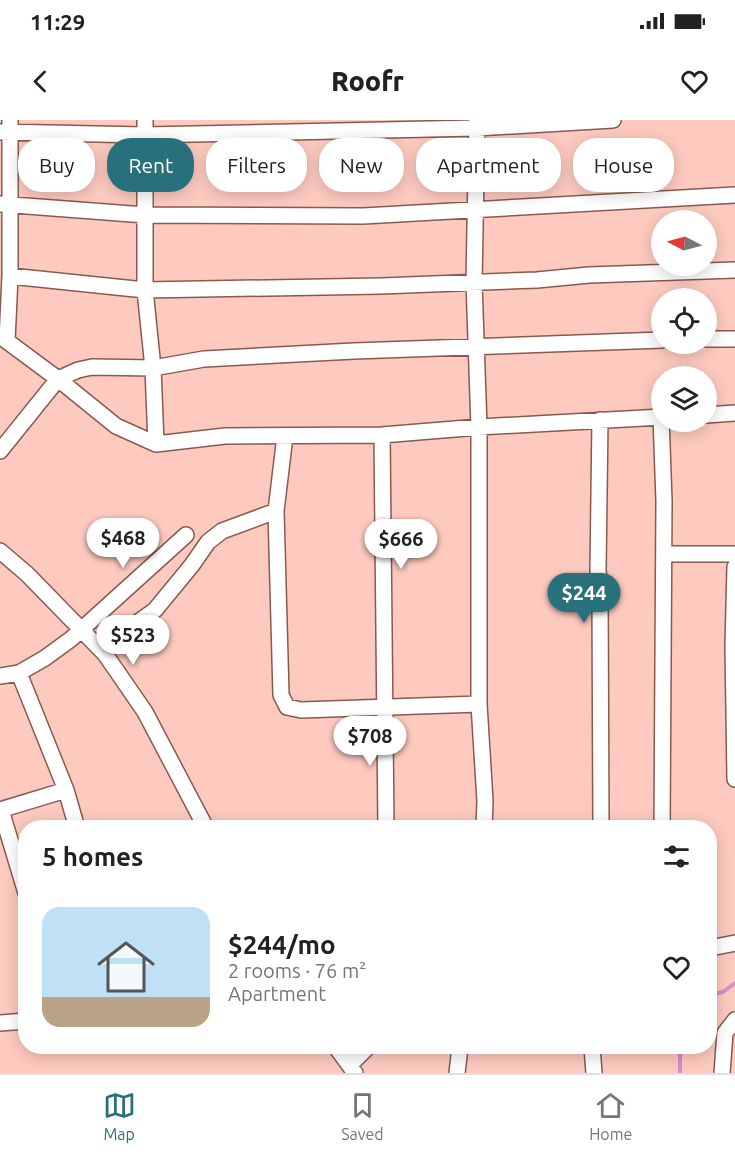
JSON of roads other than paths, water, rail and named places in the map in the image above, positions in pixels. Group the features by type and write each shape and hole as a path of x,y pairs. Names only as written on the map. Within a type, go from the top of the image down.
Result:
{"street":[{"path":"613,120 477,124 6,128 5,205 10,276 3,338 116,426 156,444 225,436 382,435 651,417"},
{"path":"477,124 474,282 478,427 479,704 484,820"},
{"path":"145,128 145,290 153,368 156,444"},
{"path":"5,205 145,215 363,216 735,195"},
{"path":"10,276 145,290 381,286 735,270"},
{"path":"717,339 735,339"},
{"path":"0,451 58,379 78,370 92,367 153,368 204,358 477,345 651,340"},
{"path":"717,414 735,413"},
{"path":"600,420 598,570 601,820"},
{"path":"662,432 664,501 662,820"},
{"path":"382,435 386,820"},
{"path":"285,436 276,511 281,695 287,707 301,710 479,704"},
{"path":"100,649 155,610 208,542 222,531 276,511"},
{"path":"0,676 19,672 45,658 186,534"},
{"path":"0,551 27,574 100,649 145,712 202,820"},
{"path":"664,554 735,554"},
{"path":"735,567 733,646 735,779"},
{"path":"19,672 66,790 75,820"},
{"path":"18,865 1,810 66,790"},
{"path":"717,947 735,943"},
{"path":"722,1073 725,1033 735,1020"},
{"path":"0,1023 18,1022"},
{"path":"341,1054 353,1069 363,1054"},
{"path":"458,1073 459,1054"},
{"path":"593,1054 594,1073"}],"waterway":[{"path":"717,993 735,983"},
{"path":"680,1054 680,1073"}]}
